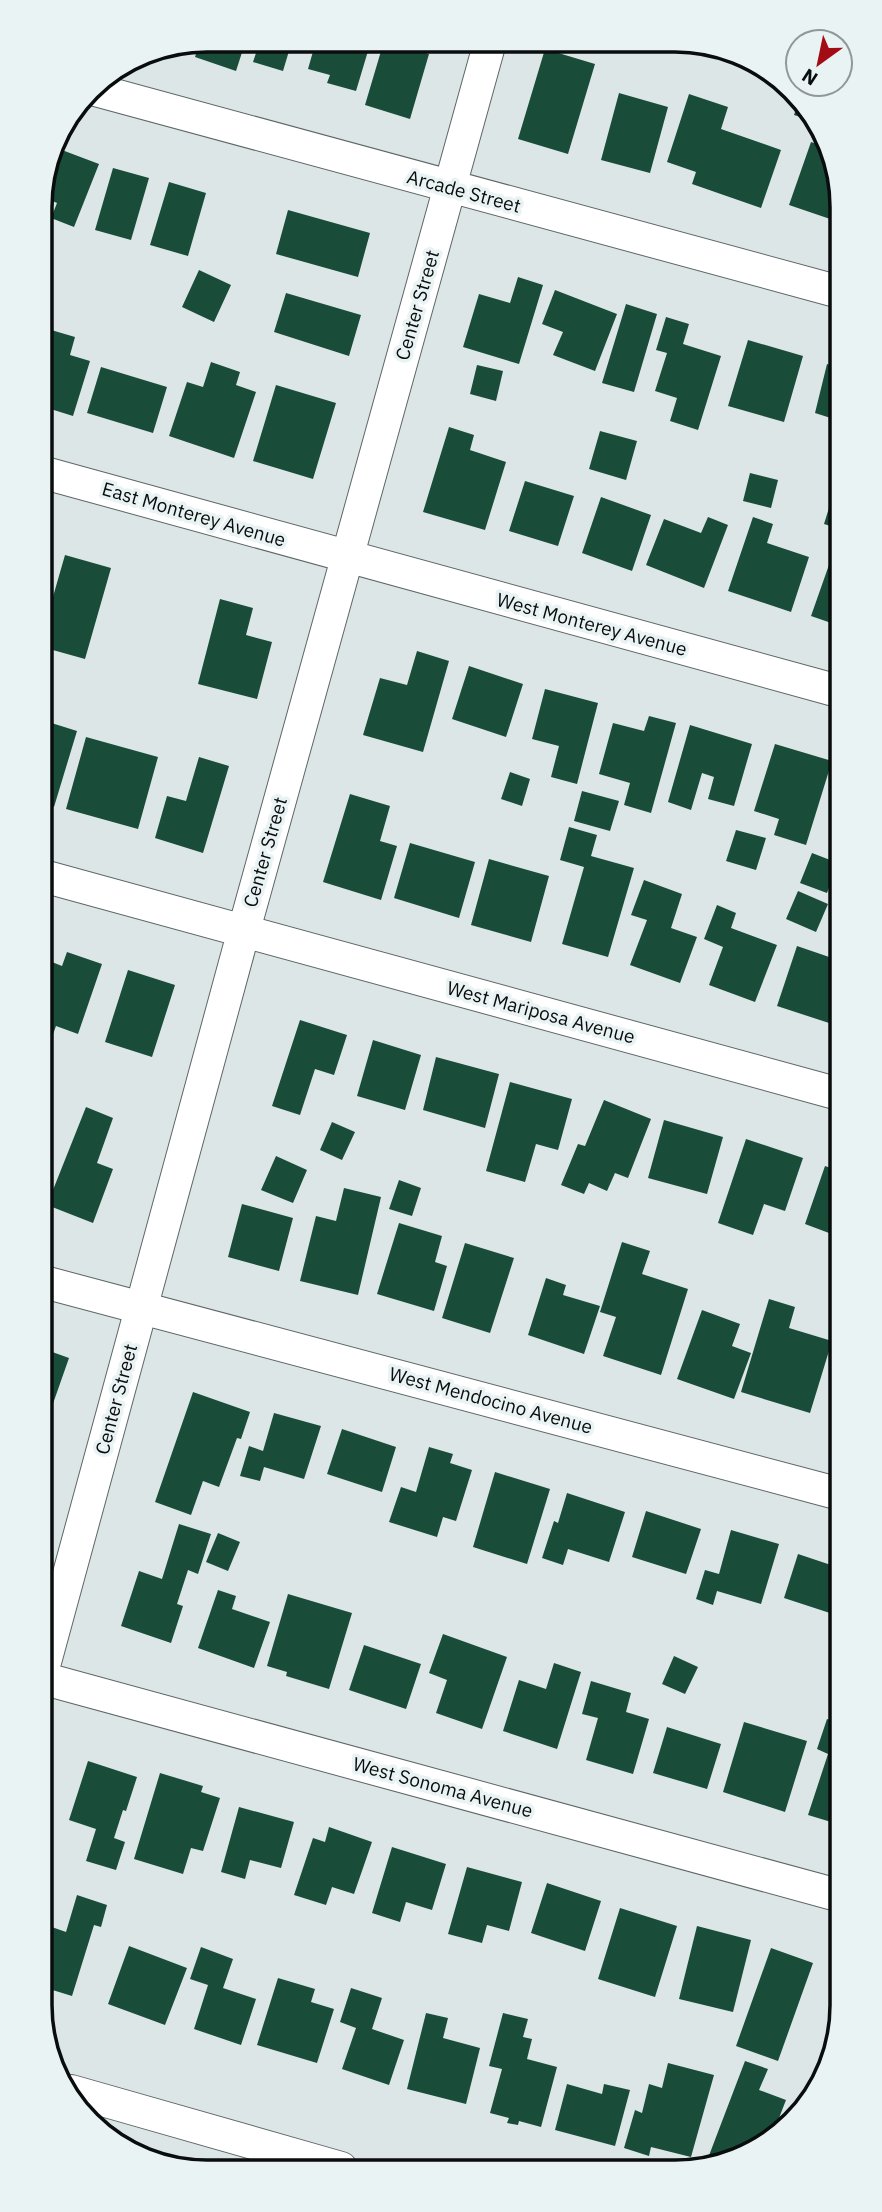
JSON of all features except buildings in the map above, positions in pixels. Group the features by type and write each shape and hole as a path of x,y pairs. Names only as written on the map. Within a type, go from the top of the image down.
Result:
{"street":[{"name":"Center Street","path":"52,1636 486,52"},
{"name":"Arcade Street","path":"104,92 830,289"},
{"name":"East Monterey Avenue","path":"53,475 347,557"},
{"name":"West Monterey Avenue","path":"347,557 830,689"},
{"name":"West Mariposa Avenue","path":"53,879 830,1091"},
{"name":"West Mendocino Avenue","path":"52,1284 829,1491"},
{"name":"West Sonoma Avenue","path":"52,1681 829,1893"},
{"path":"81,2094 313,2160"}]}
